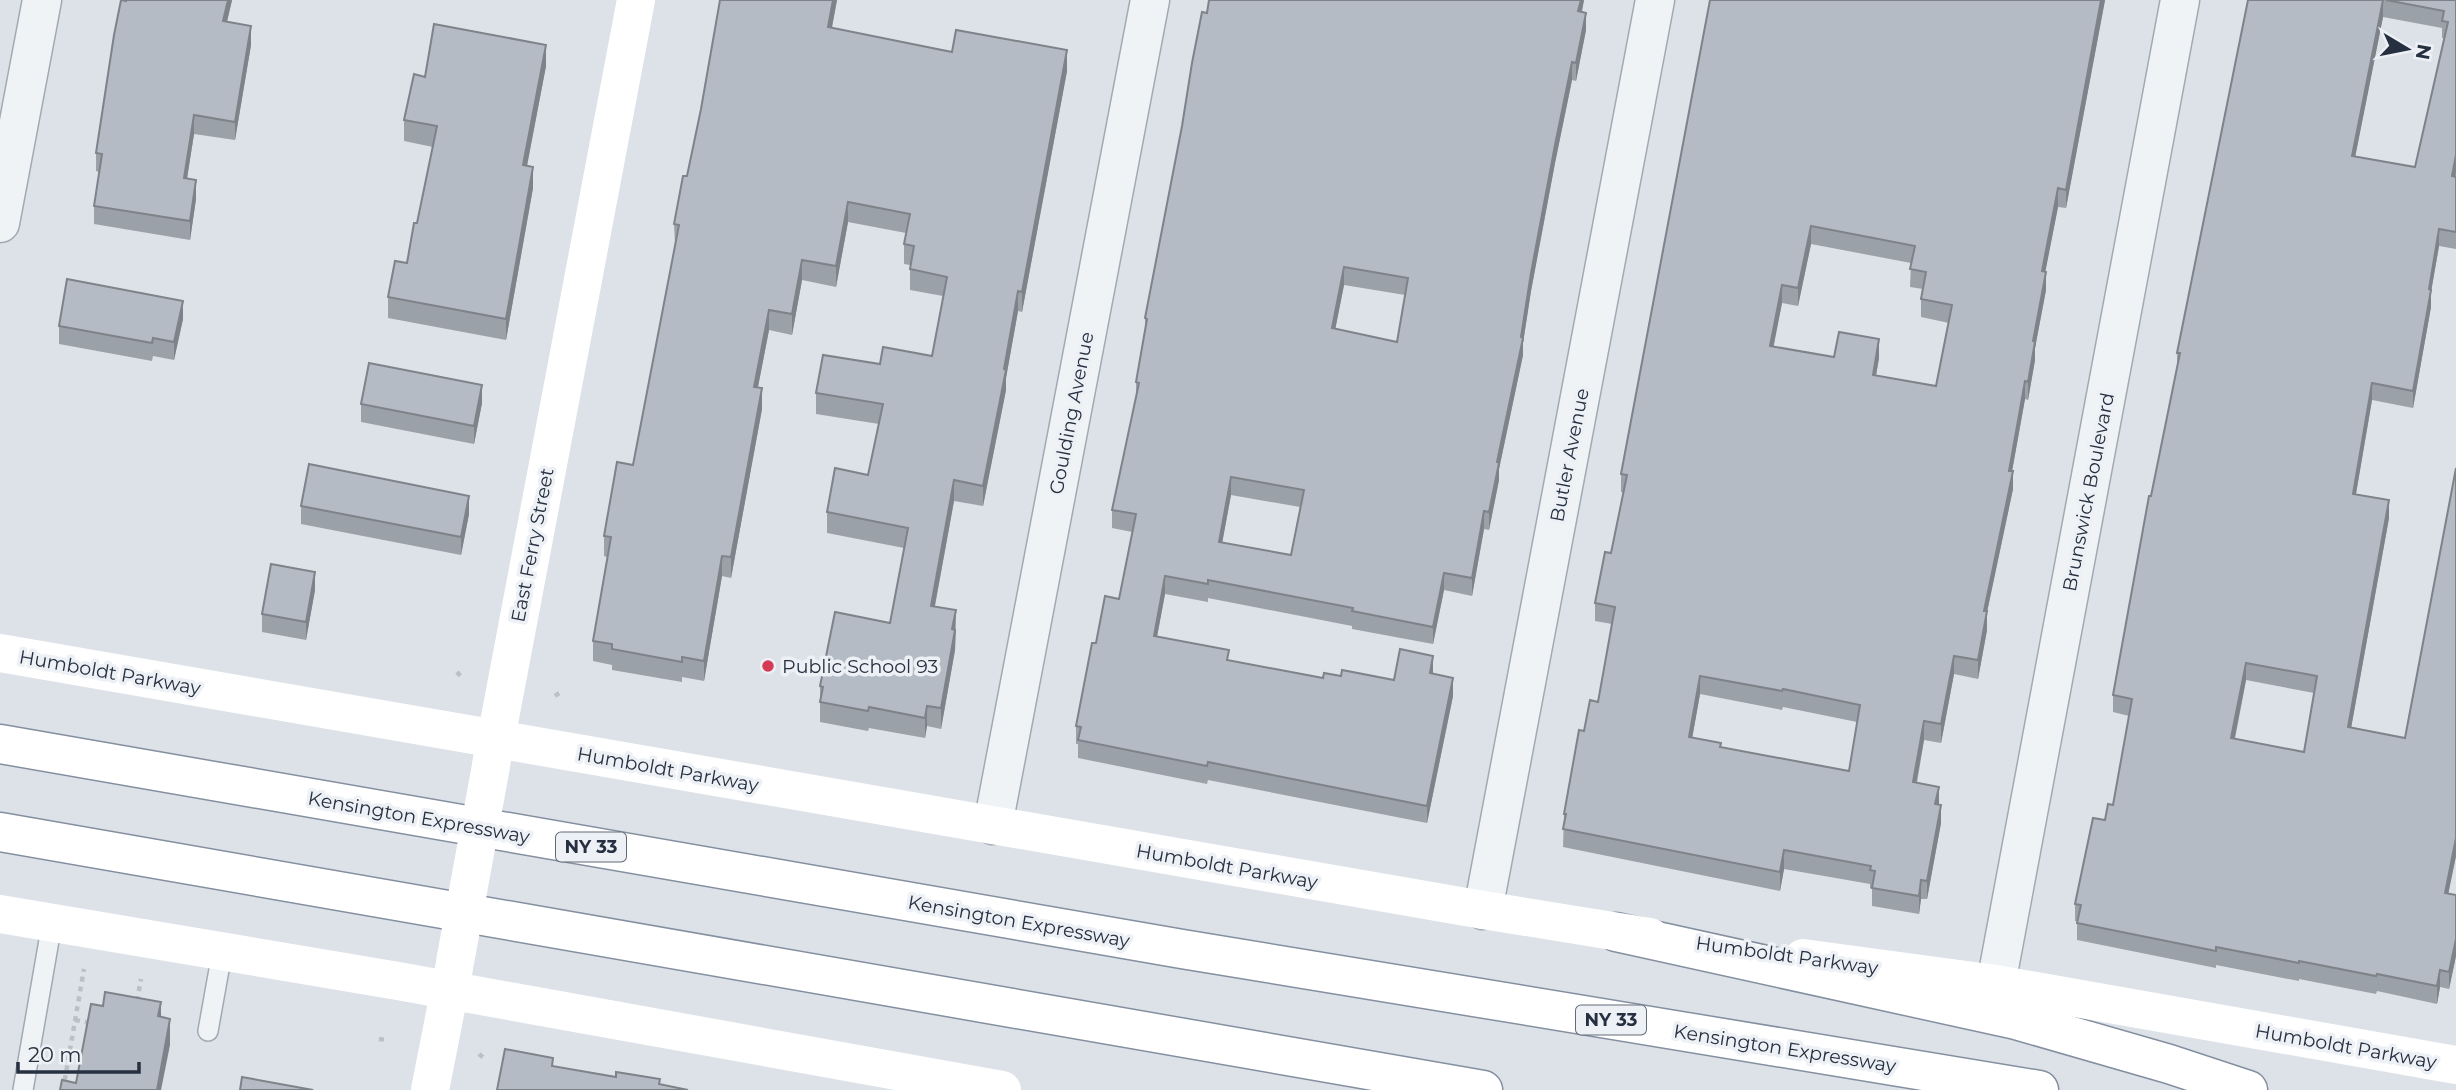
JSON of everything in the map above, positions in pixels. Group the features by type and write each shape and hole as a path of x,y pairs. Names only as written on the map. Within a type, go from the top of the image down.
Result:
{"main road":[{"name":"East Ferry Street","path":"430,1090 636,0"},
{"name":"Humboldt Parkway","path":"0,653 493,752 993,825 1616,932 1996,984 2456,1065"},
{"name":"Kensington Expressway","path":"0,744 1169,947 2039,1090"},
{"path":"0,832 1483,1090"},
{"path":"0,914 222,953 452,976 996,1090"},
{"path":"1616,932 2016,1020 2248,1090"}],"street":[{"path":"0,223 42,0"},
{"name":"Goulding Avenue","path":"993,825 1150,0"},
{"name":"Butler Avenue","path":"1483,910 1656,0"},
{"name":"Brunswick Boulevard","path":"1996,984 2180,0"}],"lane":[{"path":"23,1090 52,923"},
{"path":"208,1031 222,953"}],"path":[{"path":"457,672 463,680"},
{"path":"555,696 561,692"},
{"path":"63,1090 84,968"},
{"path":"137,1002 142,977"},
{"path":"75,1020 100,1024"},
{"path":"379,1039 387,1040"},
{"path":"479,1054 486,1060"}],"building":[{"path":"121,0 228,0 223,21 251,26 235,122 194,115 184,178 196,180 190,221 94,206 102,154 96,153"},
{"path":"720,0 833,0 828,27 952,52 956,30 1067,50 1022,292 1018,291 1004,369 1006,370 983,486 954,480 931,606 956,610 952,629 955,630 941,708 927,706 925,718 869,707 868,711 820,702 823,687 820,686 835,612 890,623 908,528 827,512 835,468 868,475 883,404 816,393 823,355 880,364 883,347 932,356 947,277 910,269 914,246 904,244 910,214 848,202 836,266 802,260 792,314 769,310 754,387 762,388 731,557 722,556 704,661 682,657 682,662 612,649 612,644 593,641 611,537 604,536 617,462 633,465 679,225 674,224 683,176 687,176 701,109"},
{"path":"1209,0 1581,0 1578,11 1586,13 1576,63 1572,62 1555,145 1531,273 1521,337 1523,338 1489,512 1484,511 1472,578 1444,573 1433,627 1352,611 1353,608 1208,580 1208,584 1165,576 1154,636 1229,650 1227,660 1323,678 1324,673 1341,676 1342,670 1394,680 1400,649 1433,656 1430,673 1453,678 1427,806 1208,762 1207,766 1078,740 1081,727 1076,726 1092,643 1096,643 1105,596 1119,599 1136,514 1112,510 1139,383 1136,382 1147,319 1145,318 1192,63 1202,12 1207,13","holes":["1344,267 1408,278 1397,342 1332,328","1231,477 1304,490 1291,555 1219,542"]},
{"path":"1710,0 2101,0 2066,190 2058,188 2042,271 2046,272 2033,341 2035,342 2028,382 2025,381 2009,471 2013,471 1984,611 1987,611 1978,660 1954,656 1941,724 1924,721 1913,782 1939,787 1935,804 1941,805 1927,881 1921,880 1919,896 1872,888 1875,871 1870,870 1871,866 1784,850 1780,872 1563,829 1579,730 1584,731 1590,700 1598,702 1615,607 1595,603 1605,552 1611,553 1627,475 1621,474","holes":["1811,226 1915,246 1910,269 1926,272 1921,299 1952,305 1936,386 1873,375 1879,339 1839,332 1834,357 1770,346 1782,285 1798,288","1700,676 1860,705 1849,771 1720,747 1721,743 1689,737"]},
{"path":"2248,0 2383,0 2352,156 2415,167 2448,22 2442,21 2444,11 2386,0 2456,0 2456,155 2452,176 2456,177 2456,232 2439,229 2413,391 2372,383 2353,494 2389,500 2348,727 2405,738 2456,468 2456,838 2445,893 2456,895 2456,939 2449,972 2440,970 2437,986 2216,947 2216,951 2077,923 2081,905 2075,904 2093,818 2105,820 2108,804 2113,805 2132,699 2113,695 2149,496 2180,353 2177,353","holes":["2246,663 2317,676 2304,752 2231,738"]},
{"path":"434,24 546,45 523,165 533,167 506,319 388,297 395,261 407,263 437,126 404,120 414,74 425,77"},
{"path":"67,279 183,301 174,342 153,338 152,343 59,326"},
{"path":"369,363 482,385 474,426 361,404"},
{"path":"309,464 469,496 461,537 301,506"},
{"path":"271,564 315,572 306,622 262,614"},
{"path":"105,992 161,1002 158,1016 170,1019 157,1090 60,1090 62,1080 76,1083 91,1004 103,1006"},
{"path":"505,1049 553,1058 552,1066 616,1077 616,1072 660,1079 659,1084 688,1090 497,1090"},
{"path":"242,1077 313,1090 240,1090"}],"place":[{"name":"Public School 93","path":"768,666"}]}
